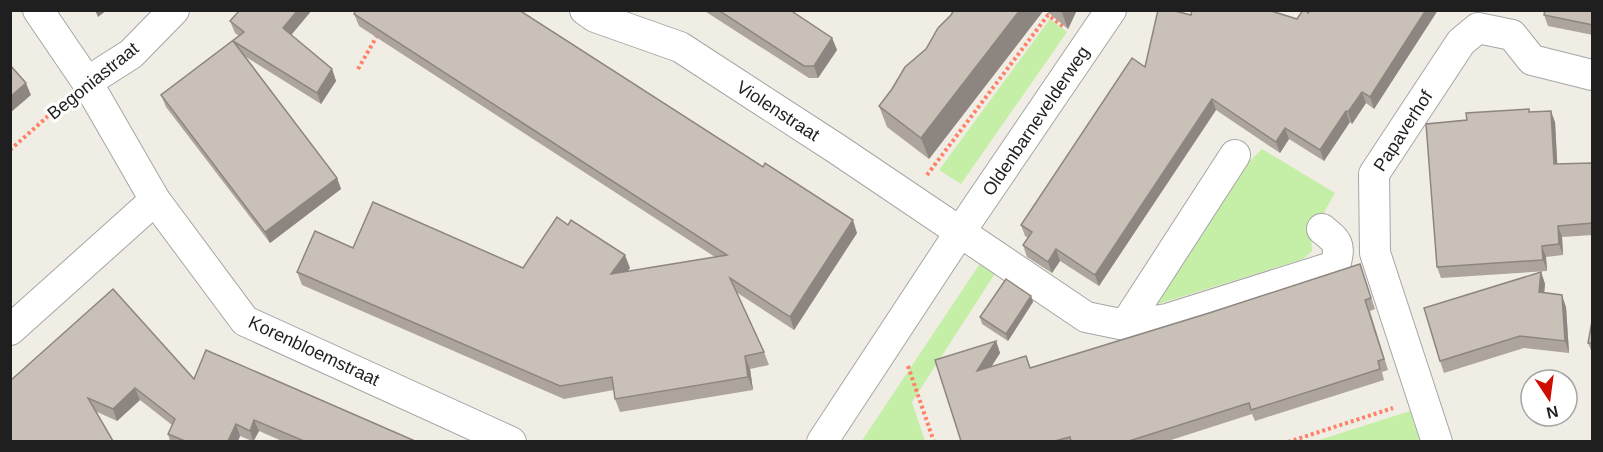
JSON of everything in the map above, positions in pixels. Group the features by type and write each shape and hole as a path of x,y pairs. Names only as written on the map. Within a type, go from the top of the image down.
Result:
{"street":[{"name":"Korenbloemstraat","path":"38,10 87,82 155,200 245,321 511,441"},
{"name":"Begoniastraat","path":"87,82 131,54 174,10"},
{"name":"Violenstraat","path":"585,10 595,17 680,47 960,232"},
{"name":"Oldenbarnevelderweg","path":"822,441 1111,10"},
{"name":"Papaverhof","path":"1437,441 1375,253 1374,174 1461,42 1478,28 1512,35 1532,60 1593,75"},
{"path":"1125,325 1234,155"},
{"path":"10,330 155,200"},
{"path":"960,232 1086,317 1125,325 1167,319 1335,266 1339,252 1335,239 1322,229"}],"path":[{"path":"910,198 1048,15 1089,45"},
{"path":"358,69 381,30"},
{"name":"Begoniastraat","path":"10,150 87,82"},
{"path":"896,329 934,441"},
{"path":"1288,441 1423,398"}],"green space":[{"path":"1050,19 1067,32 961,184 939,170"},
{"path":"1262,149 1335,193 1311,235 1312,251 1303,259 1155,305 1248,163"},
{"path":"981,262 996,272 912,402 925,441 861,442"},
{"path":"1410,411 1420,441 1316,441"}],"building":[{"path":"240,10 298,10 283,28 332,69 317,93 233,41 337,178 265,232 161,95 244,32 230,21"},
{"path":"356,10 519,10 763,167 765,163 853,220 790,317 730,278 764,352 745,356 748,377 615,399 612,377 560,386 297,272 315,231 353,248 373,202 523,268 557,217 568,225 571,220 625,255 611,274 727,255 354,14"},
{"path":"718,10 790,10 832,38 814,66 804,66"},
{"path":"954,10 1020,10 921,138 879,106 905,67 926,49 938,28"},
{"path":"1158,10 1171,10 1191,15 1192,10 1268,10 1297,19 1303,10 1308,13 1310,10 1426,10 1370,97 1362,92 1348,112 1346,111 1320,150 1285,128 1276,142 1212,99 1095,275 1056,249 1048,262 1023,245 1032,232 1021,225 1132,58 1145,67"},
{"path":"1545,10 1593,10 1593,25 1544,15"},
{"path":"10,65 26,83 10,97"},
{"path":"1529,109 1529,112 1551,111 1554,164 1593,163 1593,223 1558,226 1559,244 1542,246 1543,260 1437,267 1426,124 1467,120 1466,113"},
{"path":"1360,264 1371,298 1365,300 1384,359 1378,361 1380,369 1251,410 1249,403 1129,441 1071,441 1070,437 1055,441 961,441 935,360 996,341 977,371 1026,356 1030,368"},
{"path":"1541,272 1539,292 1562,295 1565,341 1520,336 1440,361 1424,308"},
{"path":"1006,279 1031,296 1006,334 980,317"},
{"path":"113,289 194,379 206,350 415,441 304,441 254,420 250,431 236,424 228,441 185,441 168,434 175,419 135,388 113,409 88,398 113,441 10,441 10,381"},
{"path":"1593,316 1593,343 1588,343"}]}
